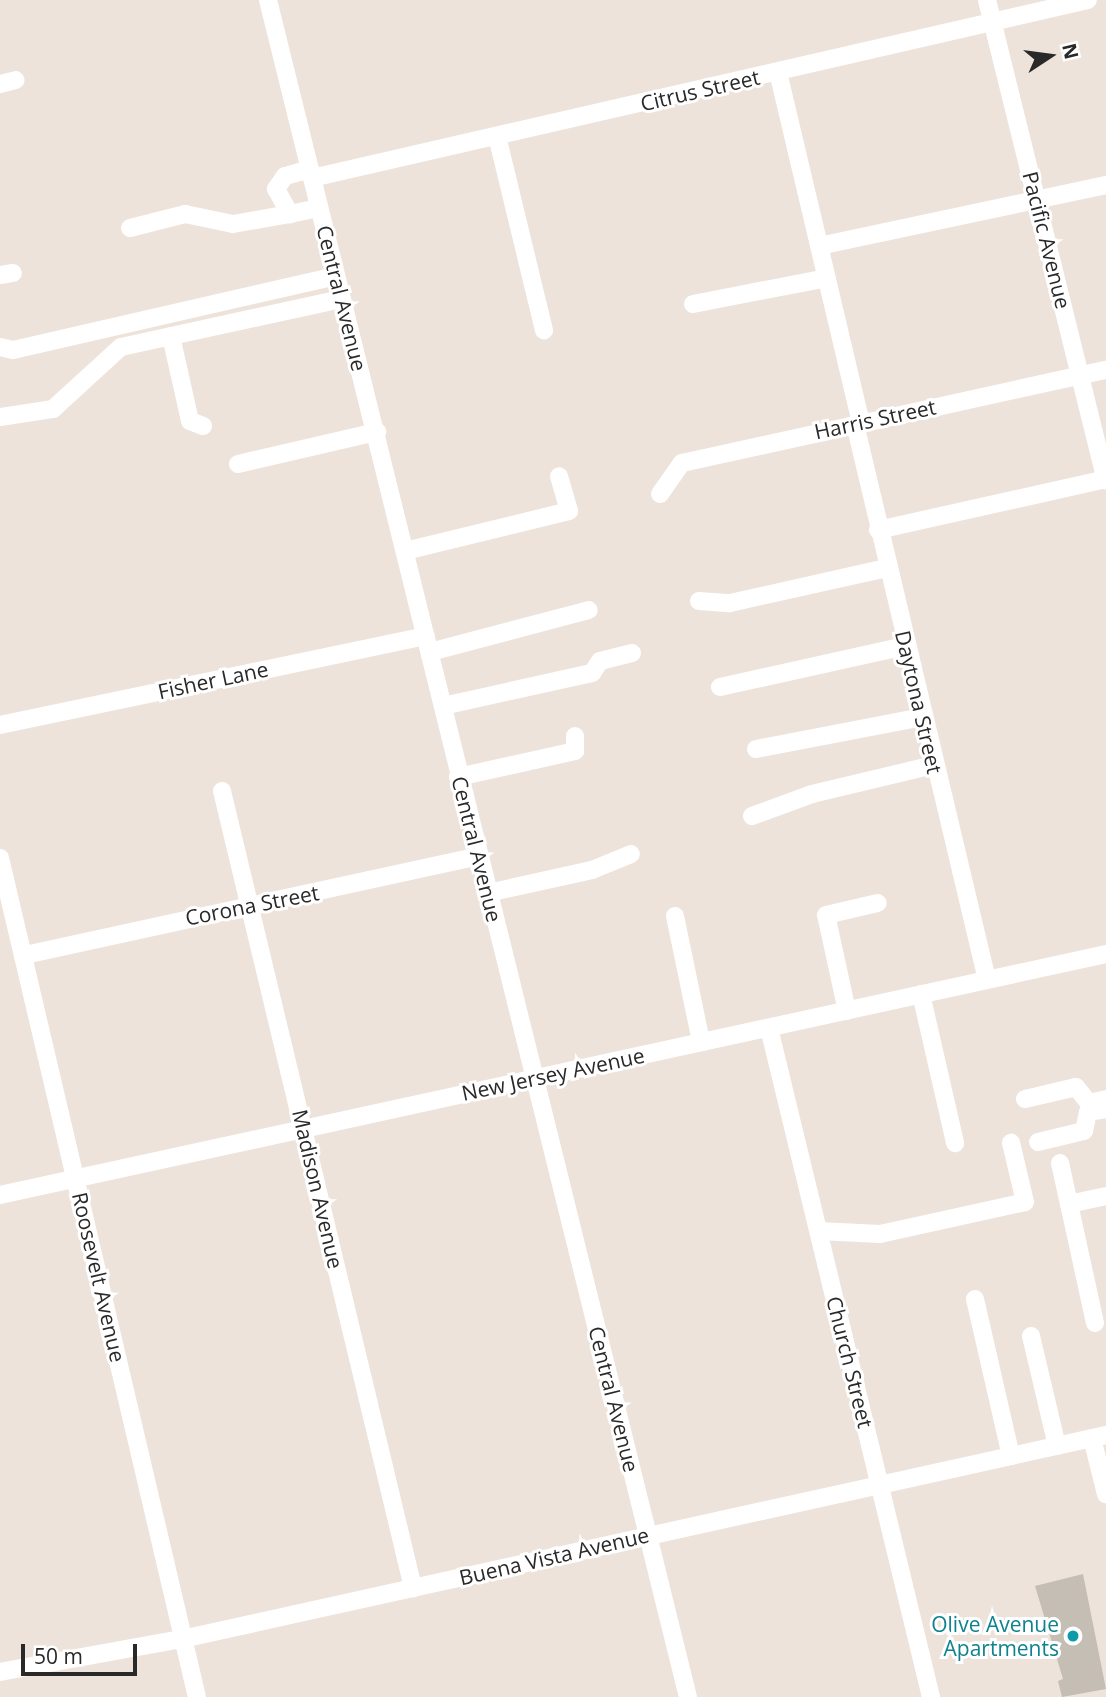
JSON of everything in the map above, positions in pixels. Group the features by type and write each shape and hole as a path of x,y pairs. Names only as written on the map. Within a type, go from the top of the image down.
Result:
{"street":[{"name":"Central Avenue","path":"268,0 377,432 458,777 688,1697"},
{"name":"Pacific Avenue","path":"987,0 1106,479"},
{"name":"Citrus Street","path":"290,214 276,189 285,176 311,174 497,136 778,72 992,19 1088,0"},
{"name":"Daytona Street","path":"778,72 827,278 878,530 987,980"},
{"path":"497,136 544,330"},
{"path":"820,246 1106,185"},
{"path":"130,228 185,214 233,225 319,208"},
{"path":"0,347 13,350 336,276"},
{"path":"693,304 827,278"},
{"path":"0,417 52,409 83,385 106,354 171,336 342,299"},
{"path":"171,336 190,421 203,426"},
{"name":"Harris Street","path":"660,494 682,463 1106,370"},
{"path":"238,464 377,432"},
{"path":"405,551 569,511 559,476"},
{"path":"878,530 1106,479"},
{"path":"699,601 730,603 887,568"},
{"name":"Fisher Lane","path":"0,725 428,644 589,610"},
{"path":"720,687 905,646"},
{"path":"443,706 592,673 600,660 632,653"},
{"path":"756,749 922,717"},
{"path":"458,777 575,751 575,736"},
{"path":"752,816 811,794 934,765"},
{"name":"Madison Avenue","path":"222,791 413,1588"},
{"path":"488,892 592,870 631,854"},
{"name":"Corona Street","path":"25,955 248,904 479,856"},
{"name":"Roosevelt Avenue","path":"0,858 25,955 197,1697"},
{"path":"847,1011 826,915 878,904"},
{"path":"675,916 701,1042"},
{"name":"New Jersey Avenue","path":"0,1195 1106,954"},
{"path":"921,995 955,1143"},
{"name":"Church Street","path":"769,1028 932,1697"},
{"path":"1026,1099 1076,1087 1089,1103 1106,1099"},
{"path":"1038,1142 1084,1131 1088,1112 1106,1109"},
{"path":"819,1231 880,1234 1025,1202 1011,1143"},
{"path":"1060,1163 1095,1323"},
{"path":"1069,1204 1106,1196"},
{"path":"975,1299 1011,1456"},
{"path":"1031,1336 1057,1446"},
{"path":"1099,1436 1106,1494"},
{"name":"Buena Vista Avenue","path":"0,1672 182,1639 1099,1436"}],"building":[{"name":"Olive Avenue Apartments","path":"1083,1574 1106,1689 1062,1697 1058,1681 1063,1679 1035,1586"}],"place":[{"name":"Olive Avenue Apartments","path":"1073,1636"}]}
